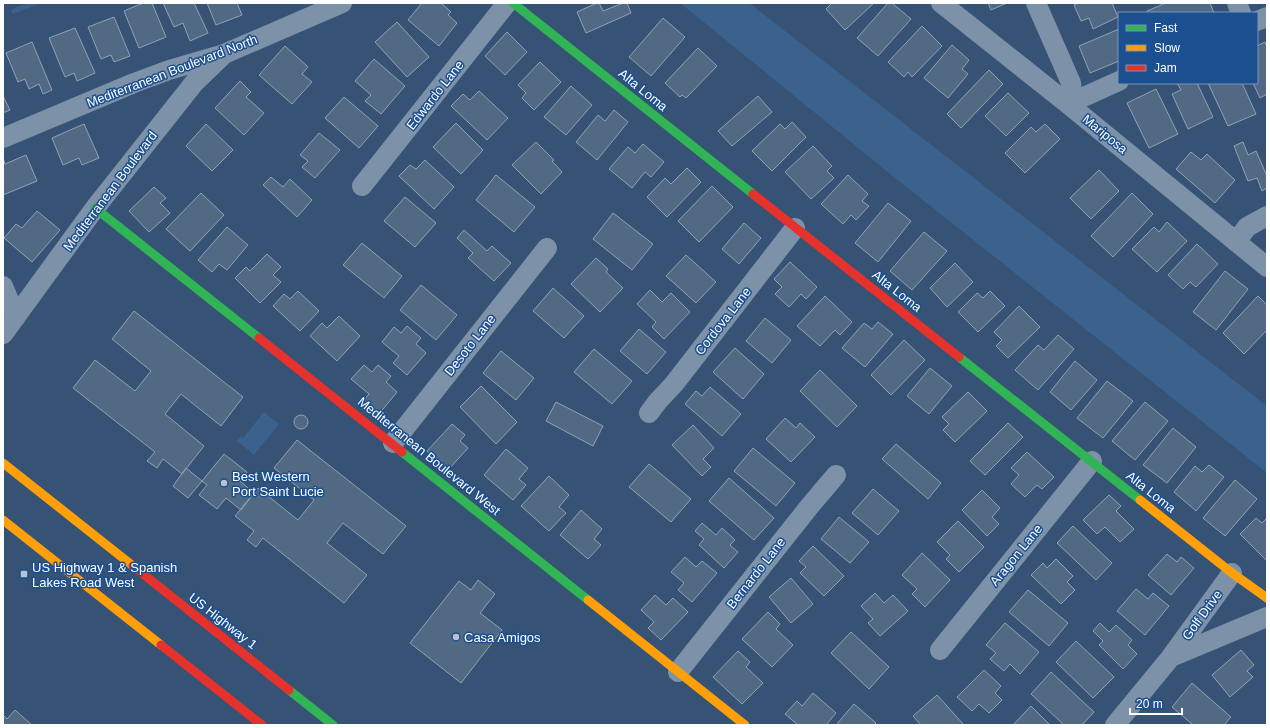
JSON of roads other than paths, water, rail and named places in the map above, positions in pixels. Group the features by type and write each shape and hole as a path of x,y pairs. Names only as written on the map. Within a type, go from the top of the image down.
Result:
{"street":[{"name":"Mediterranean Boulevard North","path":"3,138 134,83 169,70 224,54 342,3"},
{"name":"Edwardo Lane","path":"362,186 507,3"},
{"name":"Alta Loma","path":"513,3 1232,573 1267,598"},
{"name":"Mariposa","path":"940,3 1068,104 1267,267"},
{"path":"1036,3 1071,83 1072,91 1068,104"},
{"name":"Mediterranean Boulevard","path":"3,334 95,208 194,83 224,54"},
{"path":"1068,104 1118,81"},
{"name":"Mediterranean Boulevard West","path":"95,208 393,443 745,725"},
{"path":"1236,242 1247,227 1267,216"},
{"name":"Cordova Lane","path":"650,413 795,228"},
{"name":"Desoto Lane","path":"393,443 547,248"},
{"path":"3,286 16,317"},
{"name":"Aragon Lane","path":"940,650 1092,461"},
{"name":"US Highway 1","path":"3,463 333,725"},
{"name":"Bernardo Lane","path":"678,672 836,475"},
{"path":"3,520 262,725"},
{"name":"Golf Drive","path":"1115,725 1171,657 1232,573"},
{"name":"Golf Drive","path":"1171,657 1267,617"}],"water":[{"path":"680,3 749,3 1267,406 1267,473 900,182"},
{"path":"264,412 279,424 254,455 237,441 241,436 243,438"}],"waterway":[{"path":"14,11 35,3"}],"place":[{"name":"Best Western Port Saint Lucie","path":"224,483"},
{"name":"US Highway 1 & Spanish Lakes Road West","path":"24,574"},
{"name":"Casa Amigos","path":"456,637"}]}
